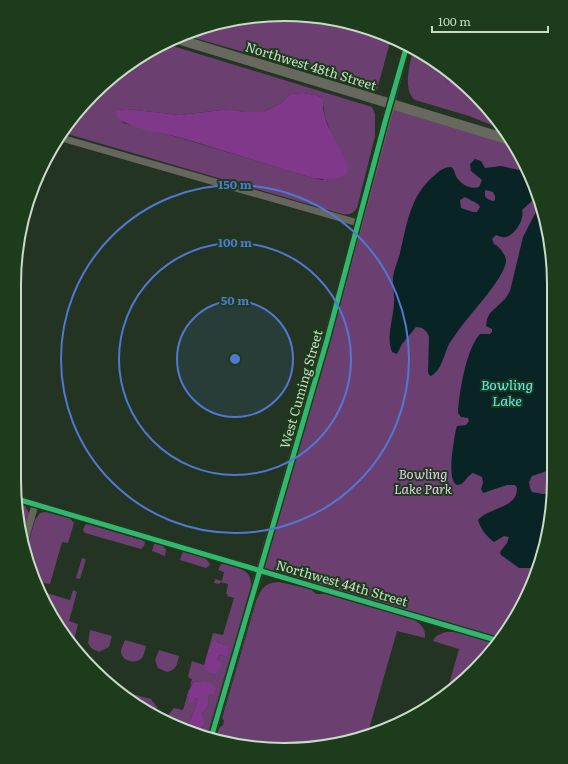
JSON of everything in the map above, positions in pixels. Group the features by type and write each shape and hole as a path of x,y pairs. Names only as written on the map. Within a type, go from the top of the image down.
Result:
{"main road":[{"name":"Northwest 48th Street","path":"183,41 503,138"}],"street":[{"name":"West Cuming Street","path":"212,733 327,340 405,51"},
{"path":"64,139 358,224"},
{"name":"Northwest 44th Street","path":"22,501 493,639"},
{"path":"27,534 35,505"}],"green space":[{"path":"284,21 318,23 352,30 390,43 377,90 193,37 233,26 250,23"},
{"path":"172,46 372,107 375,114 375,136 357,208 351,214 342,214 68,134 98,98 124,75 138,65","holes":["303,93 316,95 323,99 326,120 334,139 323,180 177,137 123,123 117,110 126,109 180,115 230,109 244,112 263,112 281,103 291,94"]},
{"path":"412,54 430,65 443,74 450,85 470,98 495,126 469,116 415,100 409,90 409,68"},
{"name":"Bowling Lake Park","path":"391,104 503,138 520,168 533,199 545,250 547,284 547,480 545,514 533,565 512,612 493,639 259,571"},
{"path":"22,505 25,506 29,513 25,527"},
{"path":"46,512 70,518 74,523 68,543 62,542 50,584 42,583 29,542 35,520 40,513"},
{"path":"87,524 142,540 145,542 144,546 141,549 85,533 83,530"},
{"path":"156,543 164,546 163,547 166,549 165,556 152,551 154,544"},
{"path":"183,551 203,557 209,562 210,565 206,568 180,560"},
{"path":"82,558 86,559 80,579 76,578"},
{"path":"221,564 226,564 241,569 247,573 250,578 251,586 208,732 201,730 206,723 202,714 209,705 208,699 210,694 203,681 193,682 190,687 192,679 188,676 192,661 204,665 213,633 223,635 234,598 227,596 228,594 226,594 228,584 221,582 219,584 214,583 215,579 222,581 224,572 218,570","holes":["217,641 227,646 226,657 220,655 210,673 208,671"]},
{"path":"279,582 311,589 316,594 326,594 413,619 424,629 425,638 397,631 369,729 318,741 284,743 250,741 217,734 219,728 223,725 224,720 222,719 256,601 264,587"},
{"path":"73,590 77,592 69,621 78,624 74,639 56,612 47,593 70,600"},
{"path":"90,630 112,636 109,647 99,652 91,648 88,643"},
{"path":"455,632 491,642 470,666 449,685 459,649 433,641 440,634"},
{"path":"125,640 146,646 142,658 136,661 130,661 124,658 121,652"},
{"path":"159,650 179,656 178,662 173,670 167,672 158,668 155,660"},
{"path":"189,689 194,699 198,699 188,725 169,716 174,708 183,710"},
{"path":"130,693 151,699 157,707 157,710"}],"shaded area":[{"path":"443,74 465,93 450,85"},
{"path":"303,93 316,95 323,99 323,109 327,124 348,165 347,174 330,179 313,178 178,137 139,128 117,118 117,110 126,109 180,115 230,109 244,112 263,112 281,103 291,94"},
{"path":"214,640 227,645 229,651 226,657 220,655 217,660 221,663 221,666 216,673 210,673 205,670 209,650"},
{"path":"203,681 210,683 216,688 214,694 210,694 208,699 209,705 202,714 206,723 200,729 188,725 198,699 196,698 194,699 193,703 189,703 189,697 187,696 193,682"}],"water":[{"path":"475,159 481,161 485,168 501,166 521,170 533,199 522,210 523,214 521,222 513,233 505,237 496,235 492,239 494,244 505,256 506,261 504,268 494,285 449,344 438,370 431,376 428,372 429,337 424,329 416,327 402,344 397,354 392,352 390,346 390,334 394,304 394,274 411,211 420,192 437,173 449,167 453,169 458,179 463,184 472,188 479,187 482,180 471,171 470,164","holes":["486,190 493,192 495,200 493,201 486,198","465,197 478,204 480,207 477,212 473,212 461,208 460,200"]},
{"name":"Bowling Lake","path":"536,211 545,250 547,284 547,471 532,476 529,482 532,492 546,494 542,531 532,568 519,568 501,555 500,552 507,543 509,537 504,536 494,542 484,532 478,520 489,512 508,504 516,495 517,488 515,485 507,485 483,493 481,489 483,483 482,477 473,473 462,484 457,485 454,481 451,468 457,426 466,425 469,421 468,418 461,417 458,413 460,394 467,360 475,341 480,334 490,334 492,332 492,329 486,326 487,319 490,313 505,299 510,291 523,237"}],"cycle path":[{"path":"212,733 327,340 405,51"},
{"path":"22,501 493,639"}]}
